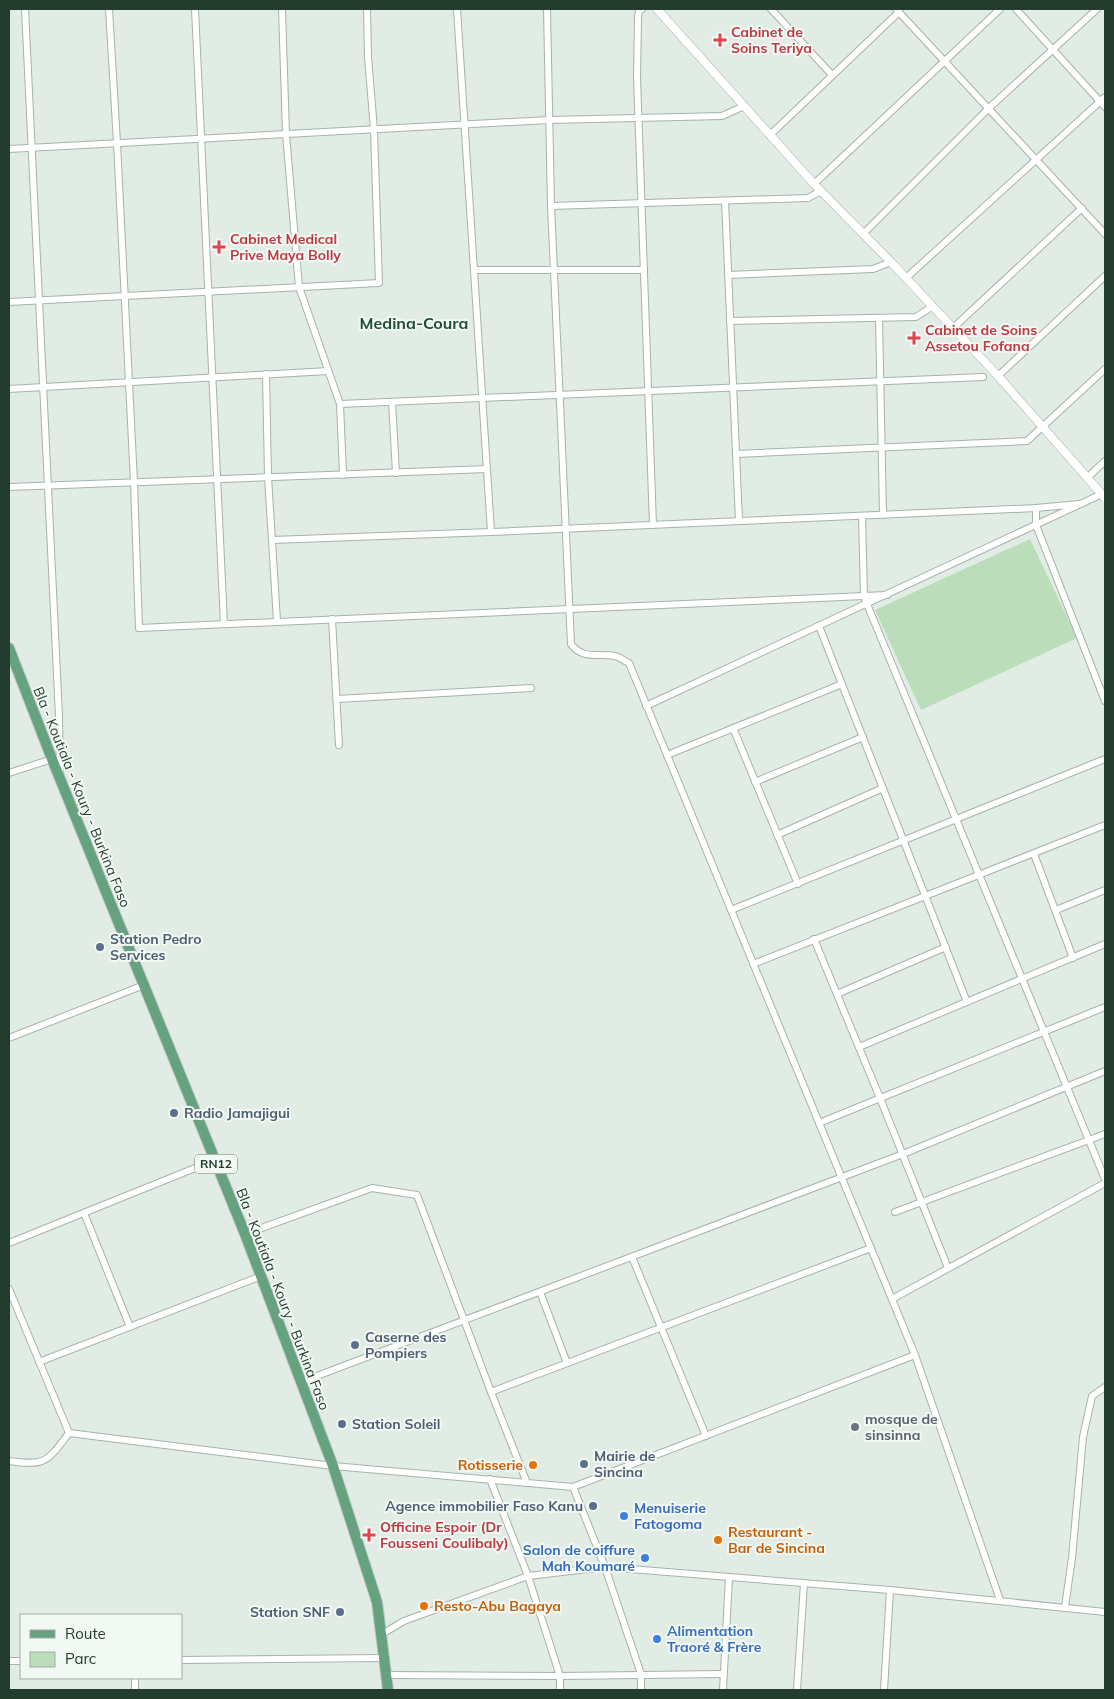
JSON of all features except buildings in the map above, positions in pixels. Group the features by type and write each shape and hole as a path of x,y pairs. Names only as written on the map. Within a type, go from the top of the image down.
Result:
{"main road":[{"name":"Bla - Koutiala - Koury - Burkina Faso","path":"9,648 60,781 245,1234 333,1466 377,1602 388,1690"}],"street":[{"path":"25,9 59,716 60,781"},
{"path":"109,9 134,482 138,628 886,595"},
{"path":"196,9 224,624"},
{"path":"282,9 286,134 298,287 340,404 343,475"},
{"path":"9,302 379,283 374,130 368,56 367,9"},
{"path":"457,9 491,532"},
{"path":"548,9 551,206 572,644 578,652 586,655 617,656 629,664 915,1355 1000,1600"},
{"path":"642,9 639,11 638,17 637,78 653,525"},
{"path":"646,706 1080,504 1104,496 998,376 891,262 821,192 657,9"},
{"path":"771,9 832,75"},
{"path":"814,184 1000,9"},
{"path":"906,278 1104,102 1016,9"},
{"path":"863,234 989,108 1097,9"},
{"path":"770,135 898,10 1105,234"},
{"path":"9,149 549,120 722,116 744,106"},
{"path":"551,206 808,198 821,192"},
{"path":"725,200 739,521"},
{"path":"953,328 1082,208"},
{"path":"728,275 873,269 891,262"},
{"path":"474,270 644,270"},
{"path":"998,376 1105,276"},
{"path":"730,321 916,317 933,306"},
{"path":"879,318 883,515"},
{"path":"736,454 1027,442 1105,369"},
{"path":"9,389 328,370"},
{"path":"266,374 268,477 277,621"},
{"path":"340,404 982,377"},
{"path":"392,402 396,473"},
{"path":"1087,478 1105,461"},
{"path":"9,488 487,469"},
{"path":"272,540 862,516 1036,508 1080,504"},
{"path":"1036,508 1036,525 1105,702"},
{"path":"862,516 864,596 1105,1179"},
{"path":"332,619 339,745"},
{"path":"820,626 967,1002"},
{"path":"667,755 842,684"},
{"path":"337,698 531,688"},
{"path":"733,728 798,884"},
{"path":"755,782 863,737"},
{"path":"731,910 1105,759"},
{"path":"9,773 52,760"},
{"path":"777,835 883,788"},
{"path":"753,964 980,876 1105,825"},
{"path":"1034,854 1073,958"},
{"path":"1056,910 1105,890"},
{"path":"814,939 948,1268"},
{"path":"859,1047 1105,944"},
{"path":"837,994 946,947"},
{"path":"9,1038 144,985"},
{"path":"819,1123 1105,1007"},
{"path":"301,1382 842,1178 1105,1071"},
{"path":"895,1212 1105,1134"},
{"path":"9,1243 215,1160"},
{"path":"892,1299 1105,1183"},
{"path":"245,1234 372,1188 417,1195 527,1483"},
{"path":"84,1213 130,1327"},
{"path":"491,1392 870,1248"},
{"path":"632,1256 706,1436"},
{"path":"40,1362 261,1276"},
{"path":"9,1289 69,1433"},
{"path":"540,1292 568,1363"},
{"path":"69,1433 333,1466 573,1487 915,1355"},
{"path":"1065,1606 1072,1558 1083,1438 1092,1396 1105,1387"},
{"path":"9,1461 38,1462 51,1457 69,1433"},
{"path":"490,1479 528,1576 560,1676 560,1690"},
{"path":"573,1487 604,1567 641,1674 641,1690"},
{"path":"382,1634 404,1621 528,1576 604,1567 890,1590 1065,1606 1105,1612"},
{"path":"722,1690 729,1577"},
{"path":"797,1690 804,1583"},
{"path":"884,1690 890,1590"},
{"path":"182,1660 385,1658"},
{"path":"387,1675 560,1676 724,1674"}],"green space":[{"path":"1030,539 1077,638 921,710 875,610"}],"place":[{"name":"Cabinet de Soins Teriya","path":"720,40"},
{"name":"Cabinet Medical Prive Maya Bolly","path":"219,247"},
{"name":"Cabinet de Soins Assetou Fofana","path":"914,338"},
{"name":"Station Pedro Services","path":"100,947"},
{"name":"Radio Jamajigui","path":"174,1113"},
{"name":"Caserne des Pompiers","path":"355,1345"},
{"name":"Station Soleil","path":"342,1424"},
{"name":"mosque de sinsinna","path":"855,1427"},
{"name":"Mairie de Sincina","path":"584,1464"},
{"name":"Rotisserie","path":"533,1465"},
{"name":"Agence immobilier Faso Kanu","path":"593,1506"},
{"name":"Menuiserie Fatogoma","path":"624,1516"},
{"name":"Officine Espoir (Dr Fousseni Coulibaly)","path":"369,1535"},
{"name":"Restaurant - Bar de Sincina","path":"718,1540"},
{"name":"Salon de coiffure Mah Koumaré","path":"645,1558"},
{"name":"Resto-Abu Bagaya","path":"424,1606"},
{"name":"Station SNF","path":"340,1612"},
{"name":"Alimentation Traoré & Frère","path":"657,1639"}],"district":[{"name":"Medina-Coura","path":"414,323"}]}
